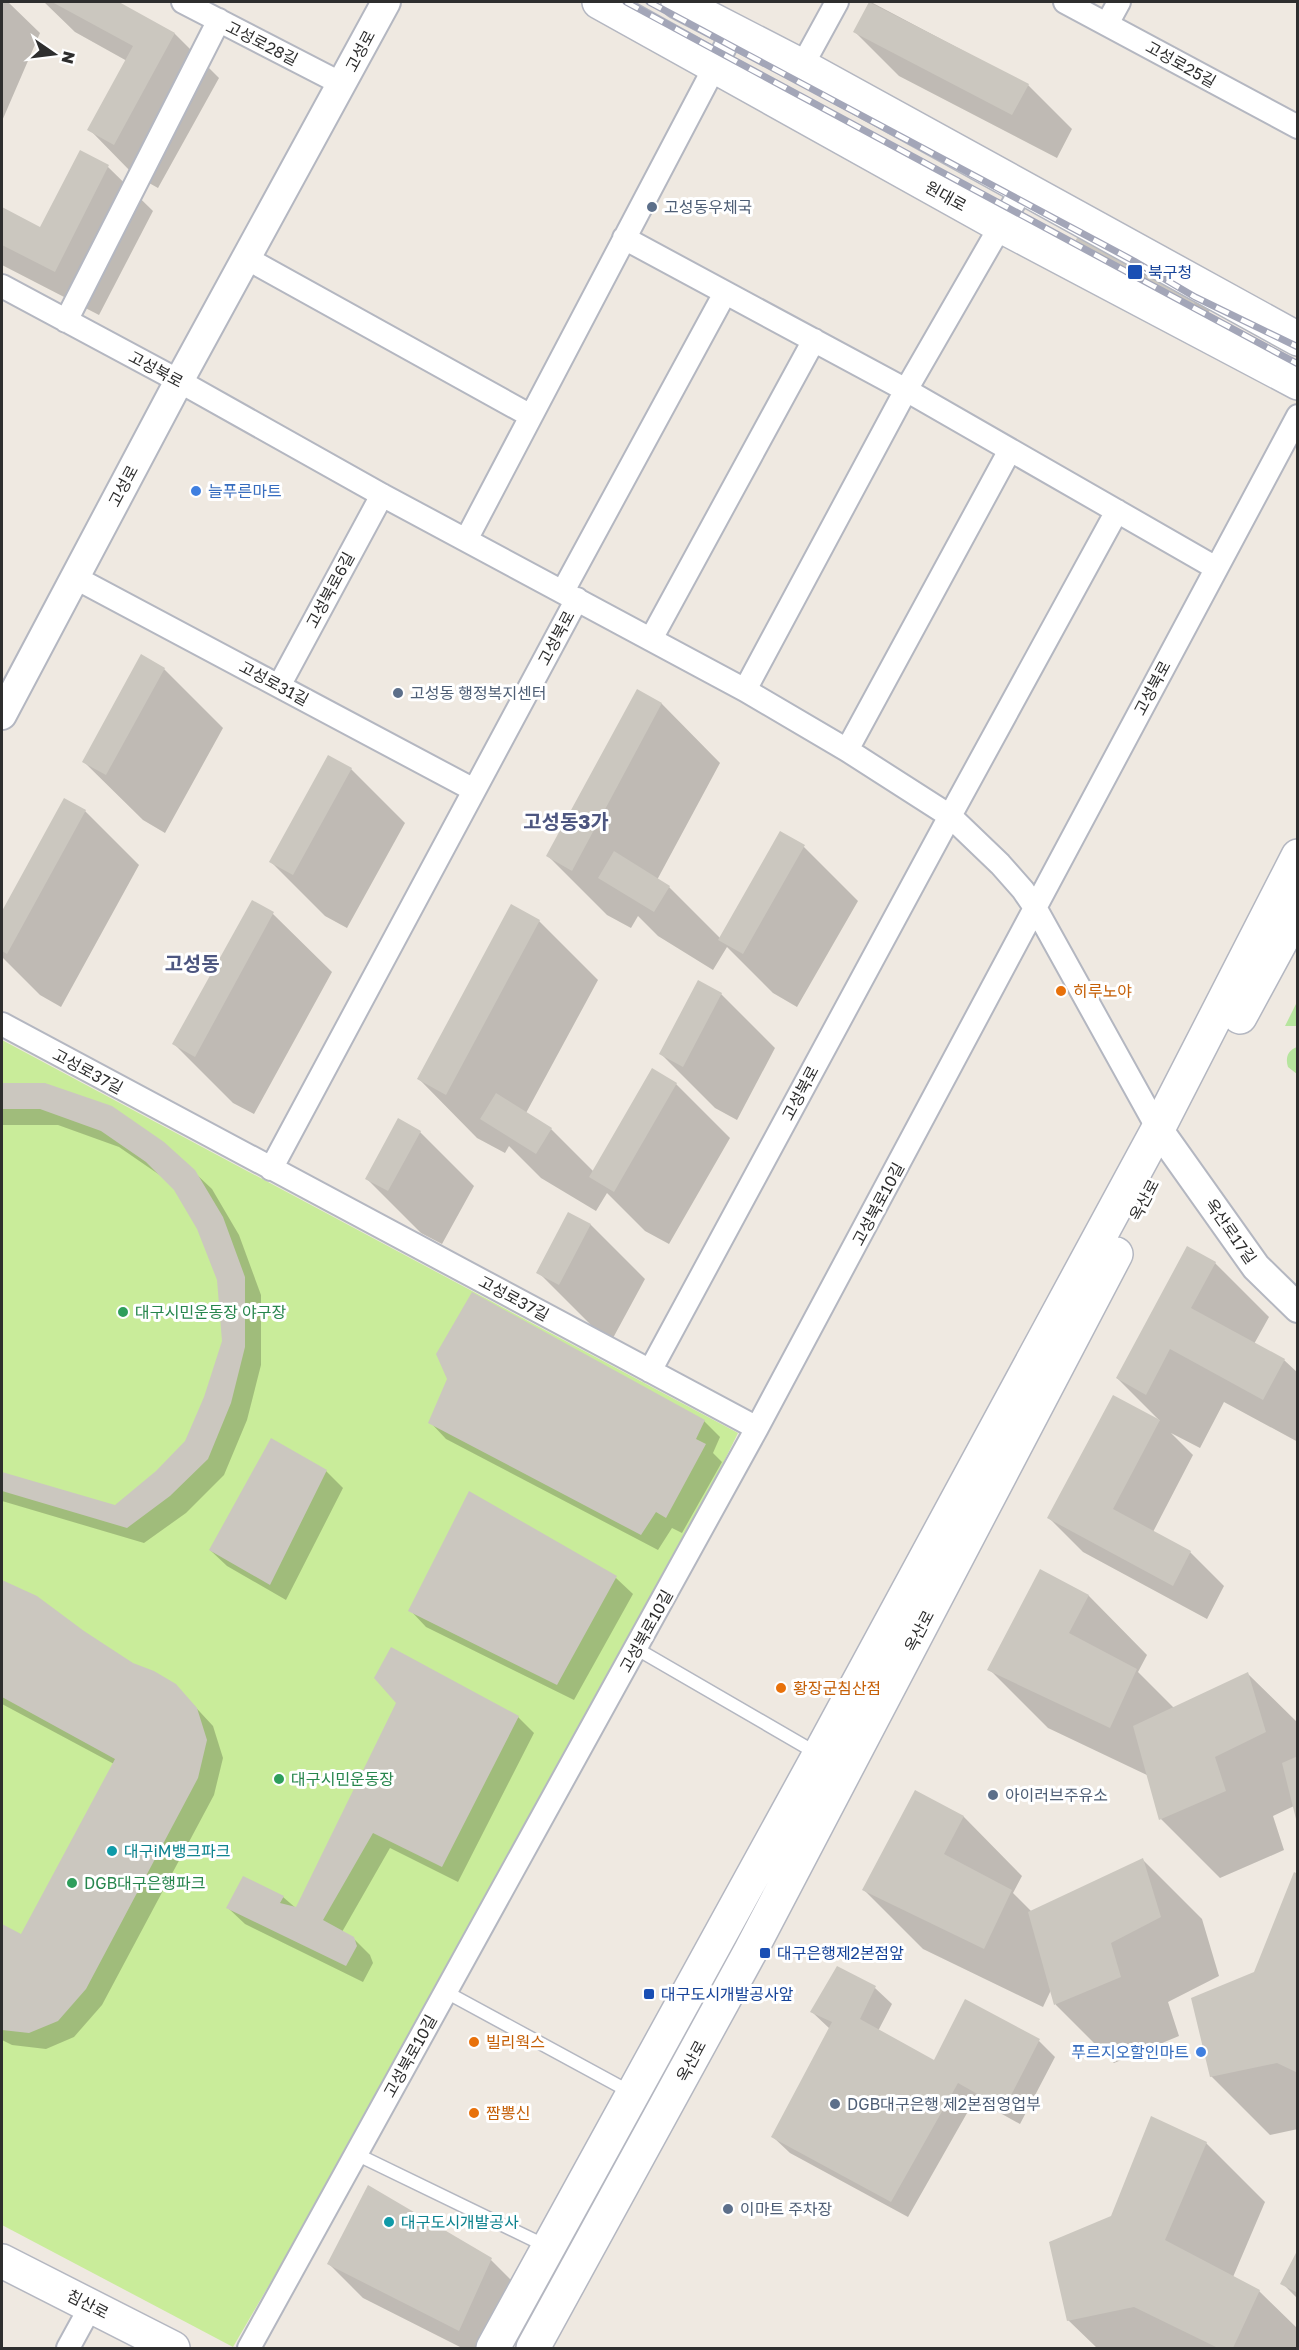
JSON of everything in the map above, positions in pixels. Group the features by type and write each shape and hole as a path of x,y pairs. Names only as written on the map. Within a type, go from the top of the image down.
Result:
{"main road":[{"name":"원대로","path":"598,2 1001,226 1298,383"},
{"path":"678,2 802,66 1298,339"},
{"name":"옥산로","path":"533,2349 767,1921 1165,1138 1298,856"},
{"name":"옥산로","path":"494,2344 550,2248 819,1755 1165,1138 1298,910"},
{"name":"침산로","path":"2,2261 173,2349"}],"street":[{"name":"고성로28길","path":"183,2 342,84"},
{"name":"고성로","path":"6,697 74,577 386,2"},
{"path":"802,66 837,2"},
{"name":"고성로25길","path":"1065,2 1298,127"},
{"path":"1107,24 1119,2"},
{"path":"66,321 219,20"},
{"path":"466,540 733,32"},
{"path":"745,690 906,390 1023,187"},
{"path":"624,238 906,390 1216,568"},
{"path":"246,258 531,416"},
{"name":"고성북로","path":"2,286 179,381 382,495 745,690 847,750 950,816 1000,864 1036,909 1165,1138"},
{"name":"고성북로","path":"271,1169 474,790 570,595 725,293"},
{"path":"651,639 814,340"},
{"name":"고성북로","path":"1036,909 1298,416"},
{"path":"847,750 1010,450"},
{"name":"고성북로6길","path":"279,686 382,495"},
{"name":"고성북로","path":"650,1371 1117,512"},
{"name":"고성로31길","path":"74,577 474,790"},
{"name":"고성북로10길","path":"249,2349 637,1649 1036,909"},
{"name":"고성로37길","path":"2,1024 757,1428"},
{"name":"옥산로17길","path":"1165,1138 1256,1267 1298,1308"},
{"path":"68,2349 91,2306"}],"lane":[{"path":"637,1649 819,1755"},
{"path":"446,1992 634,2094"},
{"path":"356,2154 550,2248"}],"green space":[{"path":"1297,1002 1297,1026 1285,1026"},
{"name":"대구시민운동장","path":"2,1040 738,1433 660,1592 455,1966 233,2347 2,2225"},
{"path":"1298,1047 1297,1074 1288,1067 1287,1060 1289,1052"}],"building":[{"path":"52,2 119,2 175,33 114,145 87,130 133,46"},
{"path":"869,2 1029,84 1012,115 853,32"},
{"path":"80,150 109,165 55,272 2,245 2,207 40,227"},
{"path":"1085,223 1203,287 1187,317 1069,253"},
{"path":"141,654 165,668 106,775 82,762"},
{"path":"637,689 662,703 572,871 546,856"},
{"path":"328,755 352,768 293,875 269,862"},
{"path":"64,798 86,810 7,954 2,951 2,911"},
{"path":"780,831 805,845 743,954 718,940"},
{"path":"614,851 670,886 654,912 598,878"},
{"path":"252,900 274,912 195,1057 172,1044"},
{"path":"511,904 540,920 446,1095 417,1079"},
{"path":"698,980 722,993 683,1067 659,1054"},
{"path":"652,1068 677,1083 614,1192 589,1177"},
{"path":"2,1083 45,1083 112,1106 164,1142 195,1170 223,1217 245,1277 245,1347 231,1403 208,1459 170,1496 127,1528 2,1491 2,1472 115,1505 156,1471 185,1441 204,1397 222,1341 217,1280 197,1229 174,1190 146,1162 101,1131 40,1109 2,1109"},
{"path":"496,1093 552,1128 536,1154 480,1119"},
{"path":"398,1118 421,1131 388,1191 365,1179"},
{"path":"568,1212 591,1224 559,1285 536,1273"},
{"path":"1187,1246 1216,1262 1191,1308 1285,1359 1263,1400 1170,1349 1146,1395 1116,1378"},
{"path":"472,1292 705,1420 696,1439 706,1444 666,1518 656,1512 641,1535 428,1423 447,1379 436,1354"},
{"path":"1113,1395 1160,1420 1113,1509 1191,1551 1173,1586 1047,1518"},
{"path":"271,1438 327,1470 270,1585 209,1550"},
{"path":"469,1491 617,1576 557,1685 408,1611"},
{"path":"1040,1569 1089,1595 1069,1633 1137,1669 1110,1728 987,1670"},
{"name":"DGB대구은행파크","path":"2,1580 37,1596 84,1631 133,1663 154,1671 176,1684 197,1708 207,1740 198,1778 86,1989 58,2021 29,2033 2,2030 2,1924 21,1934 115,1759 2,1697"},
{"path":"391,1647 519,1716 442,1867 373,1833 323,1920 354,1937 357,1946 346,1966 226,1908 243,1876 284,1896 280,1903 296,1907 396,1703 374,1678"},
{"path":"1248,1672 1266,1732 1215,1757 1226,1791 1159,1820 1133,1726"},
{"path":"1298,1756 1298,1823 1297,1823 1282,1763"},
{"path":"915,1790 964,1816 944,1854 1012,1890 984,1949 862,1890"},
{"path":"1143,1858 1161,1917 1111,1943 1121,1977 1054,2005 1028,1912"},
{"path":"1294,1872 1298,1874 1298,2073 1277,2063 1210,2077 1191,1998 1254,1972"},
{"path":"837,1966 876,1986 860,2019 934,2060 965,1999 1040,2039 1004,2109 958,2083 891,2202 771,2137 832,2022 810,2012"},
{"path":"1151,2116 1207,2142 1165,2240 1260,2290 1233,2348 1218,2348 1134,2307 1067,2321 1049,2242 1111,2216"},
{"name":"대구도시개발공사","path":"368,2185 492,2258 459,2331 327,2264"},
{"path":"1298,2249 1298,2293 1280,2284"}],"railway":[{"path":"626,2 1298,364"},
{"path":"649,2 1134,261 1195,297 1298,347"}],"place":[{"name":"고성동우체국","path":"652,207"},
{"name":"북구청","path":"1135,272"},
{"name":"늘푸른마트","path":"196,491"},
{"name":"고성동 행정복지센터","path":"398,693"},
{"name":"히루노야","path":"1061,991"},
{"name":"대구시민운동장 야구장","path":"123,1312"},
{"name":"황장군침산점","path":"781,1688"},
{"name":"대구시민운동장","path":"279,1779"},
{"name":"아이러브주유소","path":"993,1795"},
{"name":"대구iM뱅크파크","path":"112,1851"},
{"name":"DGB대구은행파크","path":"72,1883"},
{"name":"대구은행제2본점앞","path":"765,1953"},
{"name":"대구도시개발공사앞","path":"649,1994"},
{"name":"빌리웍스","path":"474,2042"},
{"name":"푸르지오할인마트","path":"1201,2052"},
{"name":"DGB대구은행 제2본점영업부","path":"835,2104"},
{"name":"짬뽕신","path":"474,2113"},
{"name":"이마트 주차장","path":"728,2209"},
{"name":"대구도시개발공사","path":"389,2222"}],"district":[{"name":"고성동3가","path":"566,822"},
{"name":"고성동","path":"192,964"}]}
